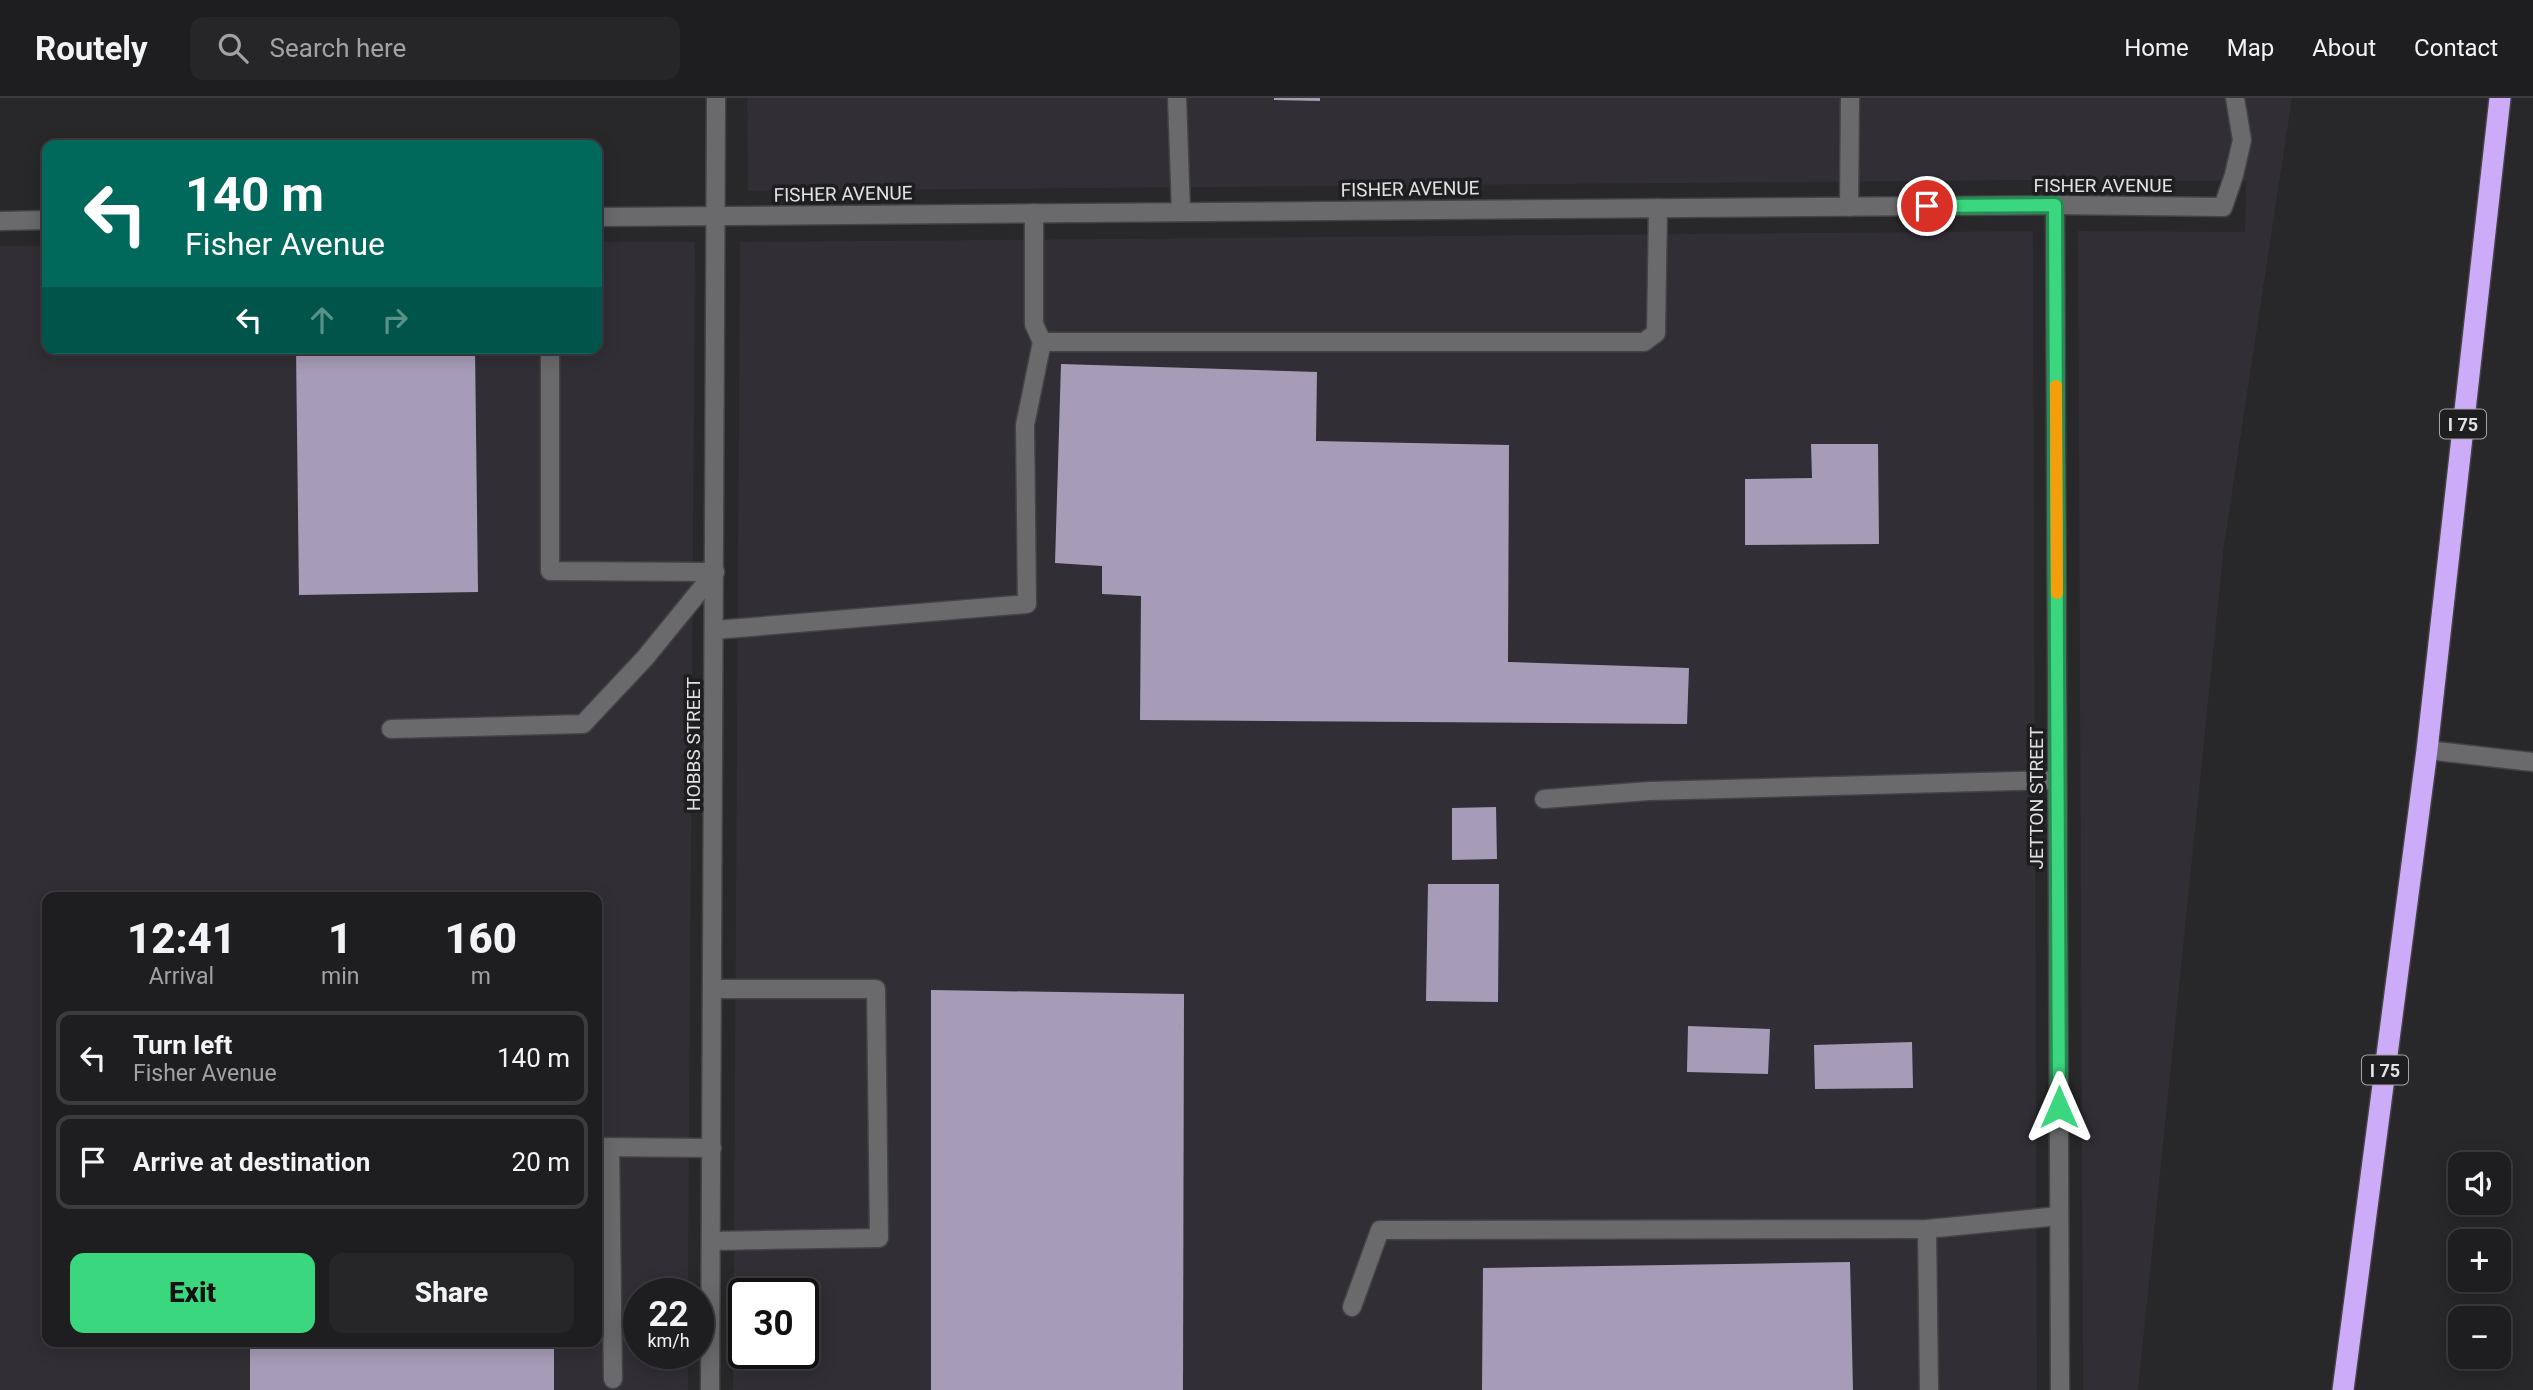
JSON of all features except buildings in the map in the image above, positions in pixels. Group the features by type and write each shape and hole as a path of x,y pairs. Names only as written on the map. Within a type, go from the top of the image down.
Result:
{"highway":[{"name":"I 75","path":"2343,1390 2427,750 2500,98"}],"street":[{"name":"HOBBS STREET","path":"710,1390 716,98"},
{"path":"1177,98 1181,212"},
{"path":"1849,206 1850,98"},
{"name":"FISHER AVENUE","path":"602,217 1849,206 2223,206 2235,175 2242,140 2235,98"},
{"name":"JETTON STREET","path":"2055,205 2060,1390"},
{"path":"1042,342 1644,342 1656,333 1658,208"},
{"path":"715,630 1027,604 1025,425 1042,342 1034,324 1034,213"},
{"path":"0,221 42,220"},
{"path":"550,354 550,571 715,572"},
{"path":"391,729 583,724 645,658 715,572"},
{"path":"2427,750 2533,762"},
{"path":"1544,799 1649,790 2057,780"},
{"path":"711,1241 879,1238 876,989 713,989"},
{"path":"613,1379 604,1147 712,1148"},
{"path":"1352,1307 1380,1230 1927,1229 2059,1216"},
{"path":"1927,1229 1929,1390"}],"shaded area":[{"path":"747,98 2292,98 2224,545 2138,1390 2083,1390 2078,231 2245,232 2246,181 2032,180 748,191"},
{"path":"2033,231 2037,1390 733,1390 733,1369 819,1369 819,1278 734,1278 740,242"},
{"path":"602,242 695,242 688,1278 623,1278 623,1369 688,1369 688,1390 0,1390 0,246 42,246 42,354 602,354"}],"slow traffic":[{"path":"2056,386 2057,593"}],"route":[{"path":"1927,206 2055,205 2059,1107"}]}
